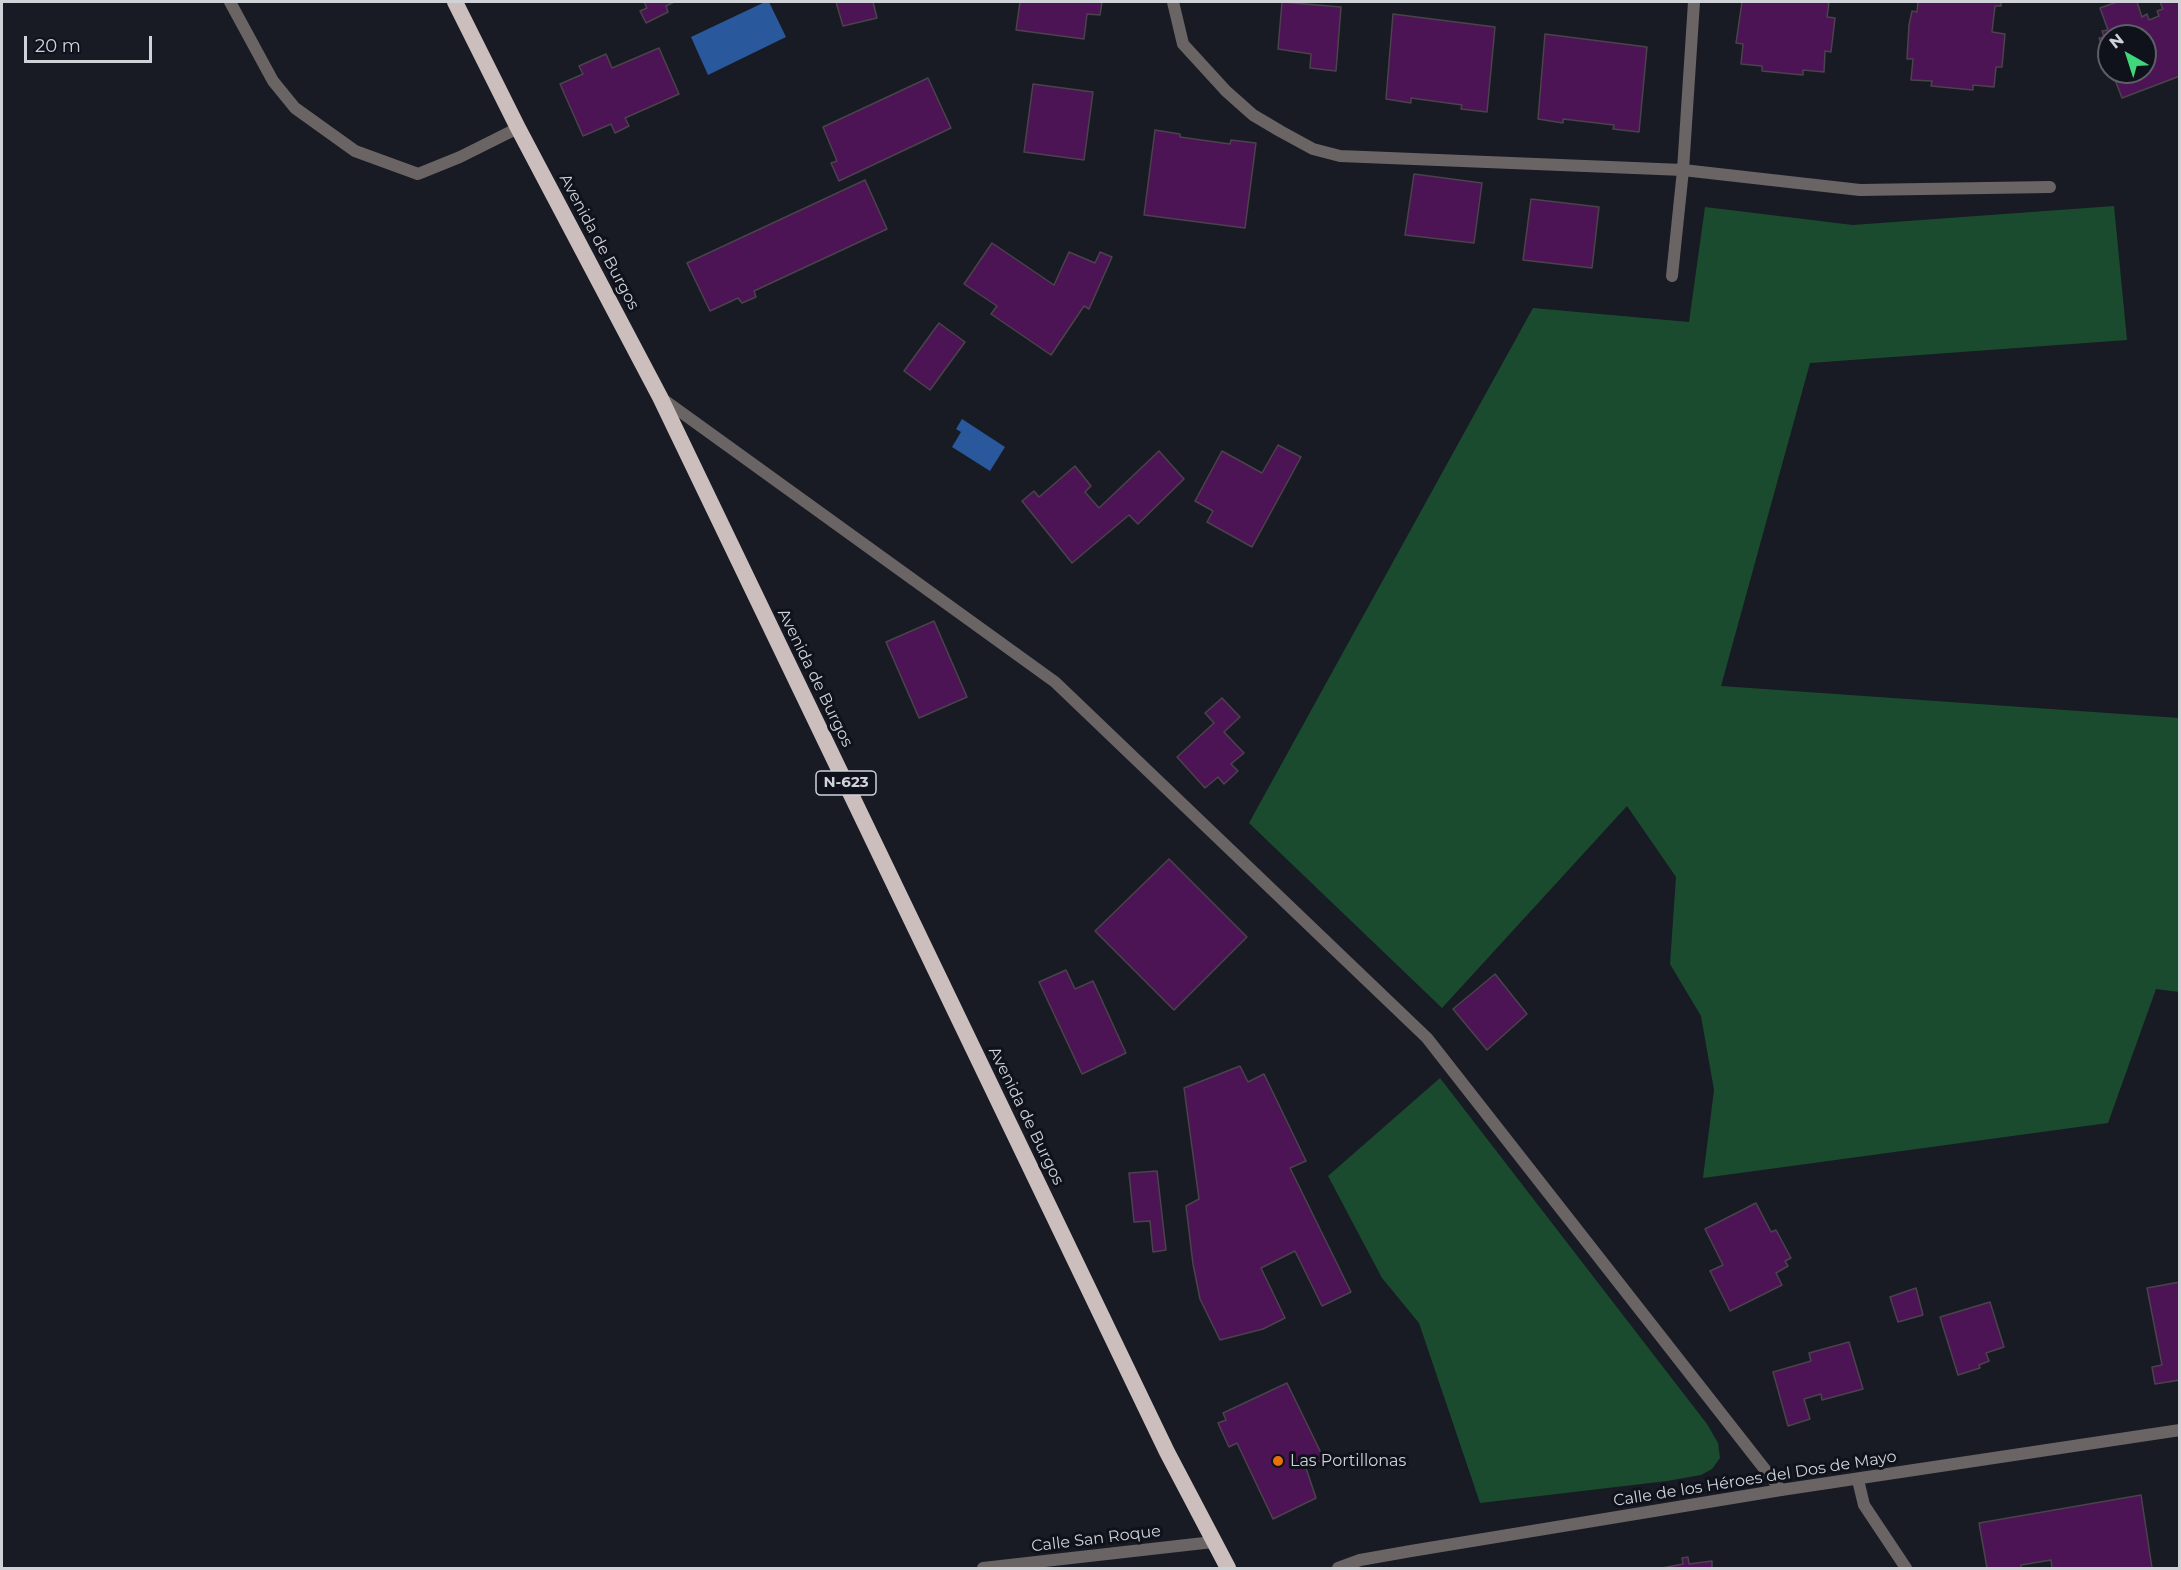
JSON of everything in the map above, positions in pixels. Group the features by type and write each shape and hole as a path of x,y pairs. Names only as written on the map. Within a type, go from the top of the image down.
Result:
{"highway":[{"name":"Avenida de Burgos","path":"456,2 518,128 660,397 1228,1569"}],"street":[{"path":"230,2 273,81 295,108 355,151 418,174 460,158 518,128"},
{"path":"1173,2 1183,44 1203,69 1253,115 1313,149 1340,156 1683,170 1860,190 2050,187"},
{"path":"1672,276 1683,170 1694,2"},
{"path":"660,397 1055,681 1428,1038 1781,1490"},
{"name":"Calle de los Héroes del Dos de Mayo","path":"1338,1569 1360,1560 1781,1490 2180,1430"},
{"path":"1858,1480 1864,1505 1906,1569"},
{"name":"Calle San Roque","path":"983,1569 1213,1542"}],"green space":[{"path":"2114,206 2127,340 1810,363 1721,686 2179,718 2179,992 2156,989 2108,1123 1703,1178 1714,1090 1701,1016 1670,964 1676,877 1627,806 1442,1008 1249,823 1533,308 1689,322 1705,207 1853,225"},
{"path":"1440,1078 1707,1424 1718,1443 1720,1458 1712,1469 1701,1475 1667,1481 1480,1503 1419,1323 1382,1278 1328,1176"}],"water":[{"path":"769,2 786,37 708,75 691,37"},
{"path":"962,419 1005,447 990,471 952,447 961,432 956,429"}],"building":[{"path":"644,2 674,2 666,6 668,12 646,23 640,11 647,8"},
{"path":"836,2 873,2 877,18 843,26"},
{"path":"1020,2 1102,2 1100,15 1087,14 1084,39 1016,30"},
{"path":"1282,2 1341,7 1336,71 1310,68 1311,54 1278,49"},
{"path":"1742,2 1829,2 1827,17 1835,18 1831,52 1825,51 1824,72 1803,70 1803,75 1762,71 1762,66 1741,64 1743,44 1736,43"},
{"path":"1918,2 2001,2 2001,6 1995,6 1992,32 2005,34 2002,67 1996,67 1994,87 1973,85 1973,90 1931,86 1932,81 1911,80 1913,59 1907,59 1909,25 1912,11 1917,12"},
{"path":"2117,2 2137,2 2142,17 2147,14 2149,20 2159,16 2157,11 2163,9 2160,2 2180,2 2180,76 2122,98 2117,84 2157,84 2157,24 2106,24 2100,8"},
{"path":"1393,14 1495,27 1487,112 1461,109 1462,105 1411,98 1411,103 1386,99"},
{"path":"1545,34 1647,47 1639,132 1613,129 1614,125 1563,119 1563,123 1538,119"},
{"path":"659,48 679,94 625,118 629,126 615,133 611,124 583,136 560,84 583,74 579,66 606,54 612,68"},
{"path":"928,78 951,128 839,181 831,163 837,161 823,127"},
{"path":"1033,84 1093,92 1084,160 1024,152"},
{"path":"1155,130 1180,134 1180,137 1230,144 1231,140 1256,143 1245,228 1144,215"},
{"path":"1414,174 1482,183 1474,243 1405,235"},
{"path":"865,180 887,229 754,291 756,297 742,303 738,298 710,311 687,263"},
{"path":"1531,199 1599,207 1592,268 1523,260"},
{"path":"992,243 1054,285 1069,252 1095,263 1100,252 1112,257 1089,309 1084,306 1051,355 991,314 997,306 964,284"},
{"path":"939,323 965,342 930,390 904,371"},
{"path":"1278,445 1301,457 1252,547 1207,522 1213,511 1195,501 1222,451 1262,473"},
{"path":"1159,451 1184,479 1138,524 1129,515 1072,563 1022,501 1034,491 1039,497 1075,466 1091,486 1085,492 1099,508"},
{"path":"934,621 967,697 919,718 886,642"},
{"path":"1222,698 1240,717 1224,732 1244,753 1231,764 1238,771 1224,784 1218,777 1205,788 1177,757 1214,723 1205,713"},
{"path":"1169,859 1247,937 1174,1010 1095,931"},
{"path":"1066,970 1075,989 1093,981 1126,1053 1082,1074 1039,982"},
{"path":"1495,974 1527,1014 1487,1050 1453,1009"},
{"path":"1240,1066 1248,1082 1264,1074 1306,1161 1290,1168 1351,1292 1322,1306 1295,1251 1261,1268 1285,1318 1263,1329 1220,1340 1200,1299 1193,1264 1186,1206 1199,1199 1184,1088"},
{"path":"1157,1171 1166,1250 1153,1252 1150,1221 1134,1222 1129,1173"},
{"path":"1756,1203 1771,1232 1776,1230 1791,1258 1785,1261 1788,1266 1776,1273 1782,1285 1730,1311 1710,1271 1723,1265 1705,1229"},
{"path":"2180,1282 2180,1380 2155,1384 2152,1367 2162,1365 2147,1288"},
{"path":"1916,1288 1923,1315 1898,1322 1890,1297"},
{"path":"1990,1302 2004,1347 1986,1353 1989,1361 1979,1365 1980,1368 1958,1375 1940,1317"},
{"path":"1849,1342 1863,1389 1822,1400 1821,1394 1804,1399 1810,1419 1788,1426 1773,1372 1811,1361 1809,1353"},
{"path":"1287,1383 1324,1459 1306,1468 1316,1498 1273,1519 1237,1443 1229,1447 1218,1423 1226,1420 1223,1413"},
{"path":"2141,1495 2152,1568 2052,1568 2051,1560 2021,1565 2021,1568 1987,1568 1979,1523"},
{"path":"1688,1557 1689,1564 1712,1561 1712,1568 1662,1568 1683,1564 1682,1558"}],"place":[{"name":"Las Portillonas","path":"1278,1461"}]}
